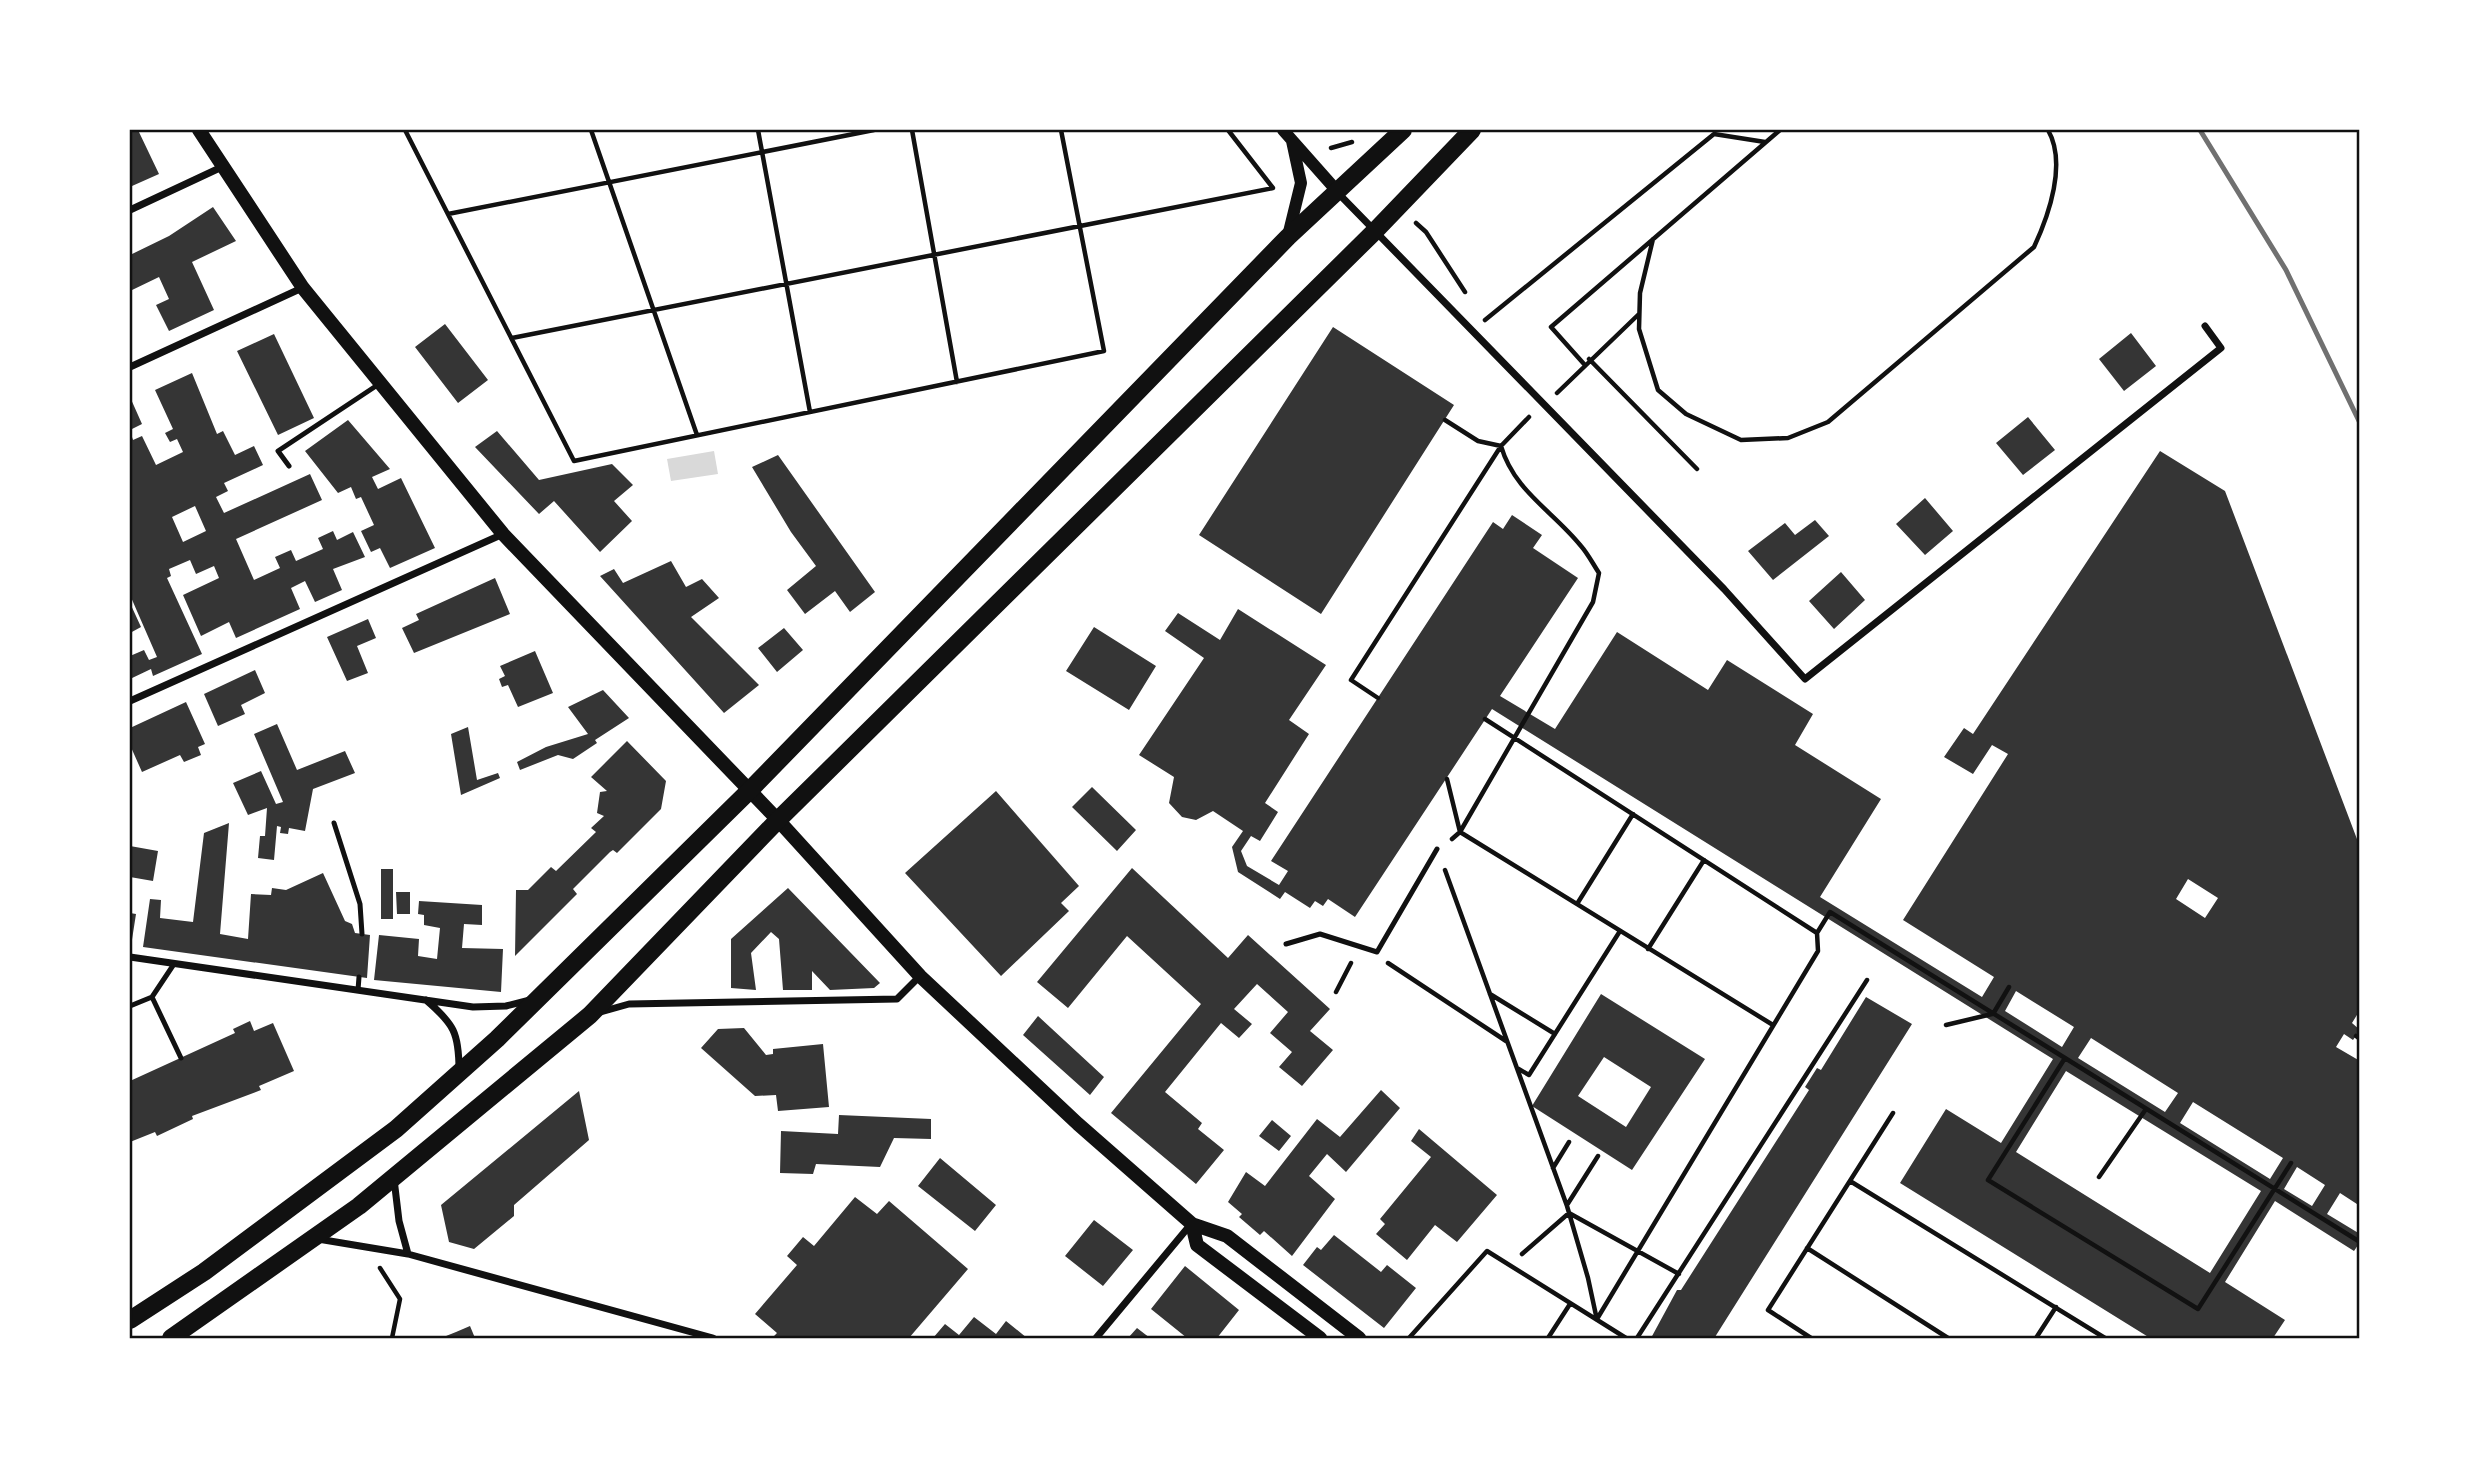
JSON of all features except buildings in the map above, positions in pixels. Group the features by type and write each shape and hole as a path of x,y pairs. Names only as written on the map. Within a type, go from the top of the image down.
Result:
{"main road":[{"path":"199,130 303,288 503,534 750,790 920,976 1078,1124 1192,1224 1227,1236 1359,1339"},
{"path":"130,1320 204,1272 386,1137 459,1072 750,790 1288,237 1403,130"},
{"path":"171,1339 394,1178 590,1015 778,820 1375,231 1472,130"},
{"path":"1192,1224 1197,1245 1320,1339"}],"street":[{"path":"1283,130 1337,191 1469,329 1724,589 1805,679 2221,348 2205,326"},
{"path":"1288,237 1301,183 1292,141"},
{"path":"130,210 224,166"},
{"path":"130,367 303,288"},
{"path":"130,701 503,534"},
{"path":"130,957 473,1007 506,1006 538,998"},
{"path":"590,1015 629,1004 897,999 920,976"},
{"path":"426,1000 448,1019 459,1041 459,1072"},
{"path":"394,1178 399,1221 408,1254"},
{"path":"1096,1339 1192,1224"},
{"path":"314,1238 408,1254 713,1339"}],"lane":[{"path":"289,466 278,452 379,384"},
{"path":"334,823 360,904 362,934"},
{"path":"1286,944 1320,933 1377,952 1437,849"},
{"path":"130,1006 152,997 174,964"},
{"path":"358,990 359,977"},
{"path":"152,997 181,1058"}],"path":[{"path":"405,130 574,461 1104,351 1061,130"},
{"path":"591,130 697,435"},
{"path":"758,130 810,412"},
{"path":"448,214 874,130"},
{"path":"912,130 957,382"},
{"path":"512,338 1273,188 1228,130"},
{"path":"1584,364 1551,327 1780,130"},
{"path":"1653,239 1640,293 1639,329 1658,390 1686,415 1741,440 1788,438 1828,422 2034,247 2049,215 2056,173 2052,136 2048,130"},
{"path":"1469,329 1493,316 1714,134 1765,142"},
{"path":"1331,148 1342,147"},
{"path":"1378,698 1351,680 1501,446 1639,314"},
{"path":"1589,359 1698,469"},
{"path":"1445,420 1478,440 1501,446"},
{"path":"1501,446 1508,468 1538,505 1581,546 1599,573 1593,602 1460,832 1437,849 1567,1206 1597,1320"},
{"path":"1485,719 1817,933"},
{"path":"1447,779 1460,832 1773,1026"},
{"path":"1577,904 1633,814"},
{"path":"1648,949 1704,860"},
{"path":"1597,1320 1818,951 1817,933 1830,912 2274,1191 2360,1242"},
{"path":"1516,1068 1529,1075 1620,931"},
{"path":"1336,992 1360,947"},
{"path":"1377,952 1395,970 1507,1041"},
{"path":"1637,1339 1867,980"},
{"path":"1946,1026 1993,1014 2009,987"},
{"path":"1490,994 1555,1034"},
{"path":"2065,1058 1987,1180 2198,1309 2291,1163"},
{"path":"2099,1177 2146,1110"},
{"path":"1811,1339 1768,1310 1893,1113"},
{"path":"1553,1168 1569,1142"},
{"path":"1567,1206 1598,1156"},
{"path":"1850,1181 2105,1339"},
{"path":"1569,1213 1679,1273"},
{"path":"1522,1254 1569,1213"},
{"path":"1807,1248 1948,1339"},
{"path":"1409,1339 1487,1251 1626,1339"},
{"path":"380,1268 400,1298 392,1339"},
{"path":"1548,1339 1570,1304"},
{"path":"2036,1339 2056,1307"}],"shaded area":[{"path":"714,451 718,474 671,481 667,459"}],"railway":[{"path":"2200,130 2286,270 2360,423"}]}
